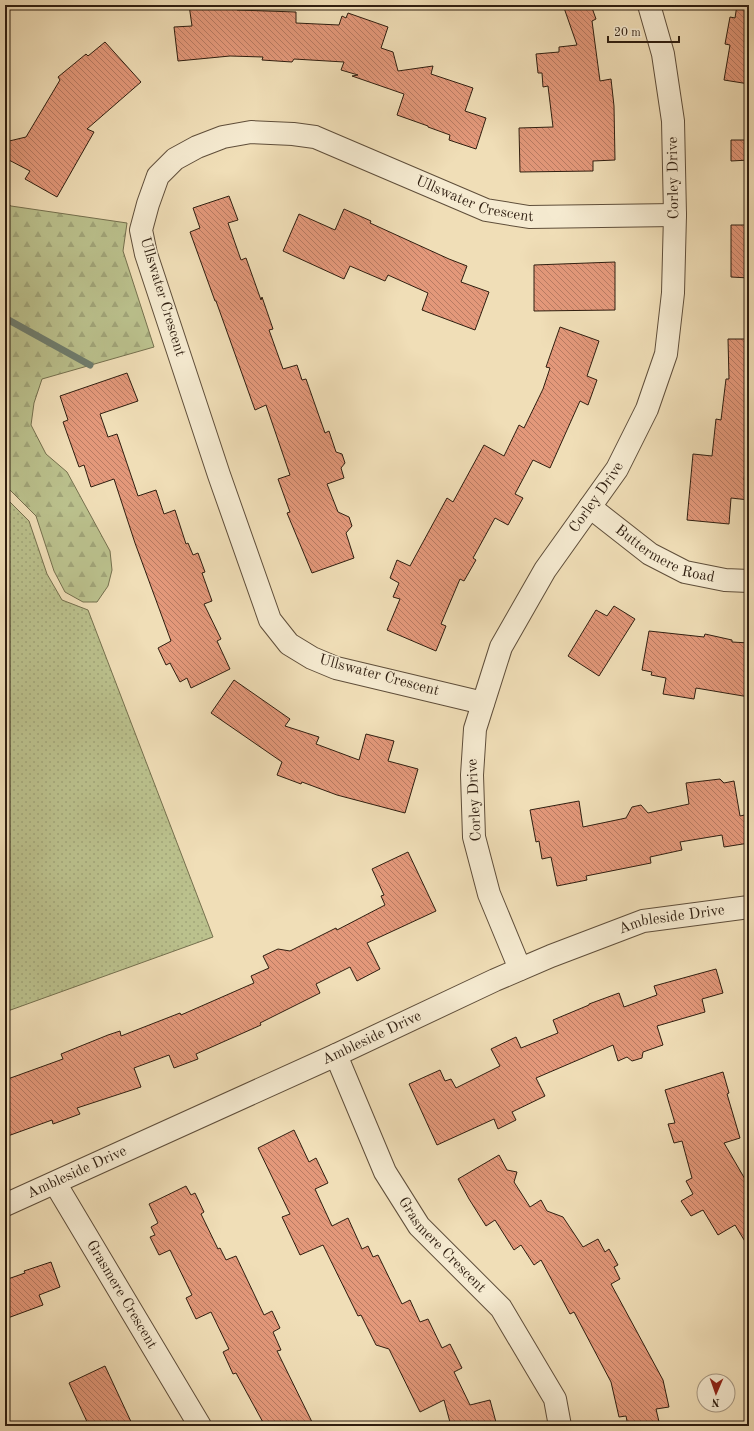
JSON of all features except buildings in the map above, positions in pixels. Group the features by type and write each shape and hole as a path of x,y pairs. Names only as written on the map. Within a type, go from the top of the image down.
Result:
{"street":[{"name":"Corley Drive","path":"520,969 490,894 474,837 472,775 475,728 501,647 545,570 617,469 644,416 666,354 673,293 675,215 673,121 663,54 649,5"},
{"name":"Ullswater Crescent","path":"483,703 336,668 312,658 289,644 270,620 219,475 146,254 141,230 158,176 176,159 197,147 223,137 251,132 293,134 315,137 486,210 529,217 675,215"},
{"name":"Buttermere Road","path":"590,507 650,554 685,572 725,580 749,581"},
{"name":"Ambleside Drive","path":"5,1205 336,1055 520,969 643,922 749,907"},
{"name":"Grasmere Crescent","path":"336,1055 385,1172 419,1226 501,1308 555,1399 560,1426"},
{"name":"Grasmere Crescent","path":"56,1183 200,1426"}],"green space":[{"path":"5,202 11,206 127,223 123,251 154,347 42,379 34,403 31,425 46,454 67,472 110,551 112,570 108,586 97,602 83,602 65,592 54,571 36,516 5,485"},
{"path":"5,497 29,521 47,574 62,600 88,610 213,937 5,1012"}],"waterway":[{"path":"5,318 90,365"}]}
